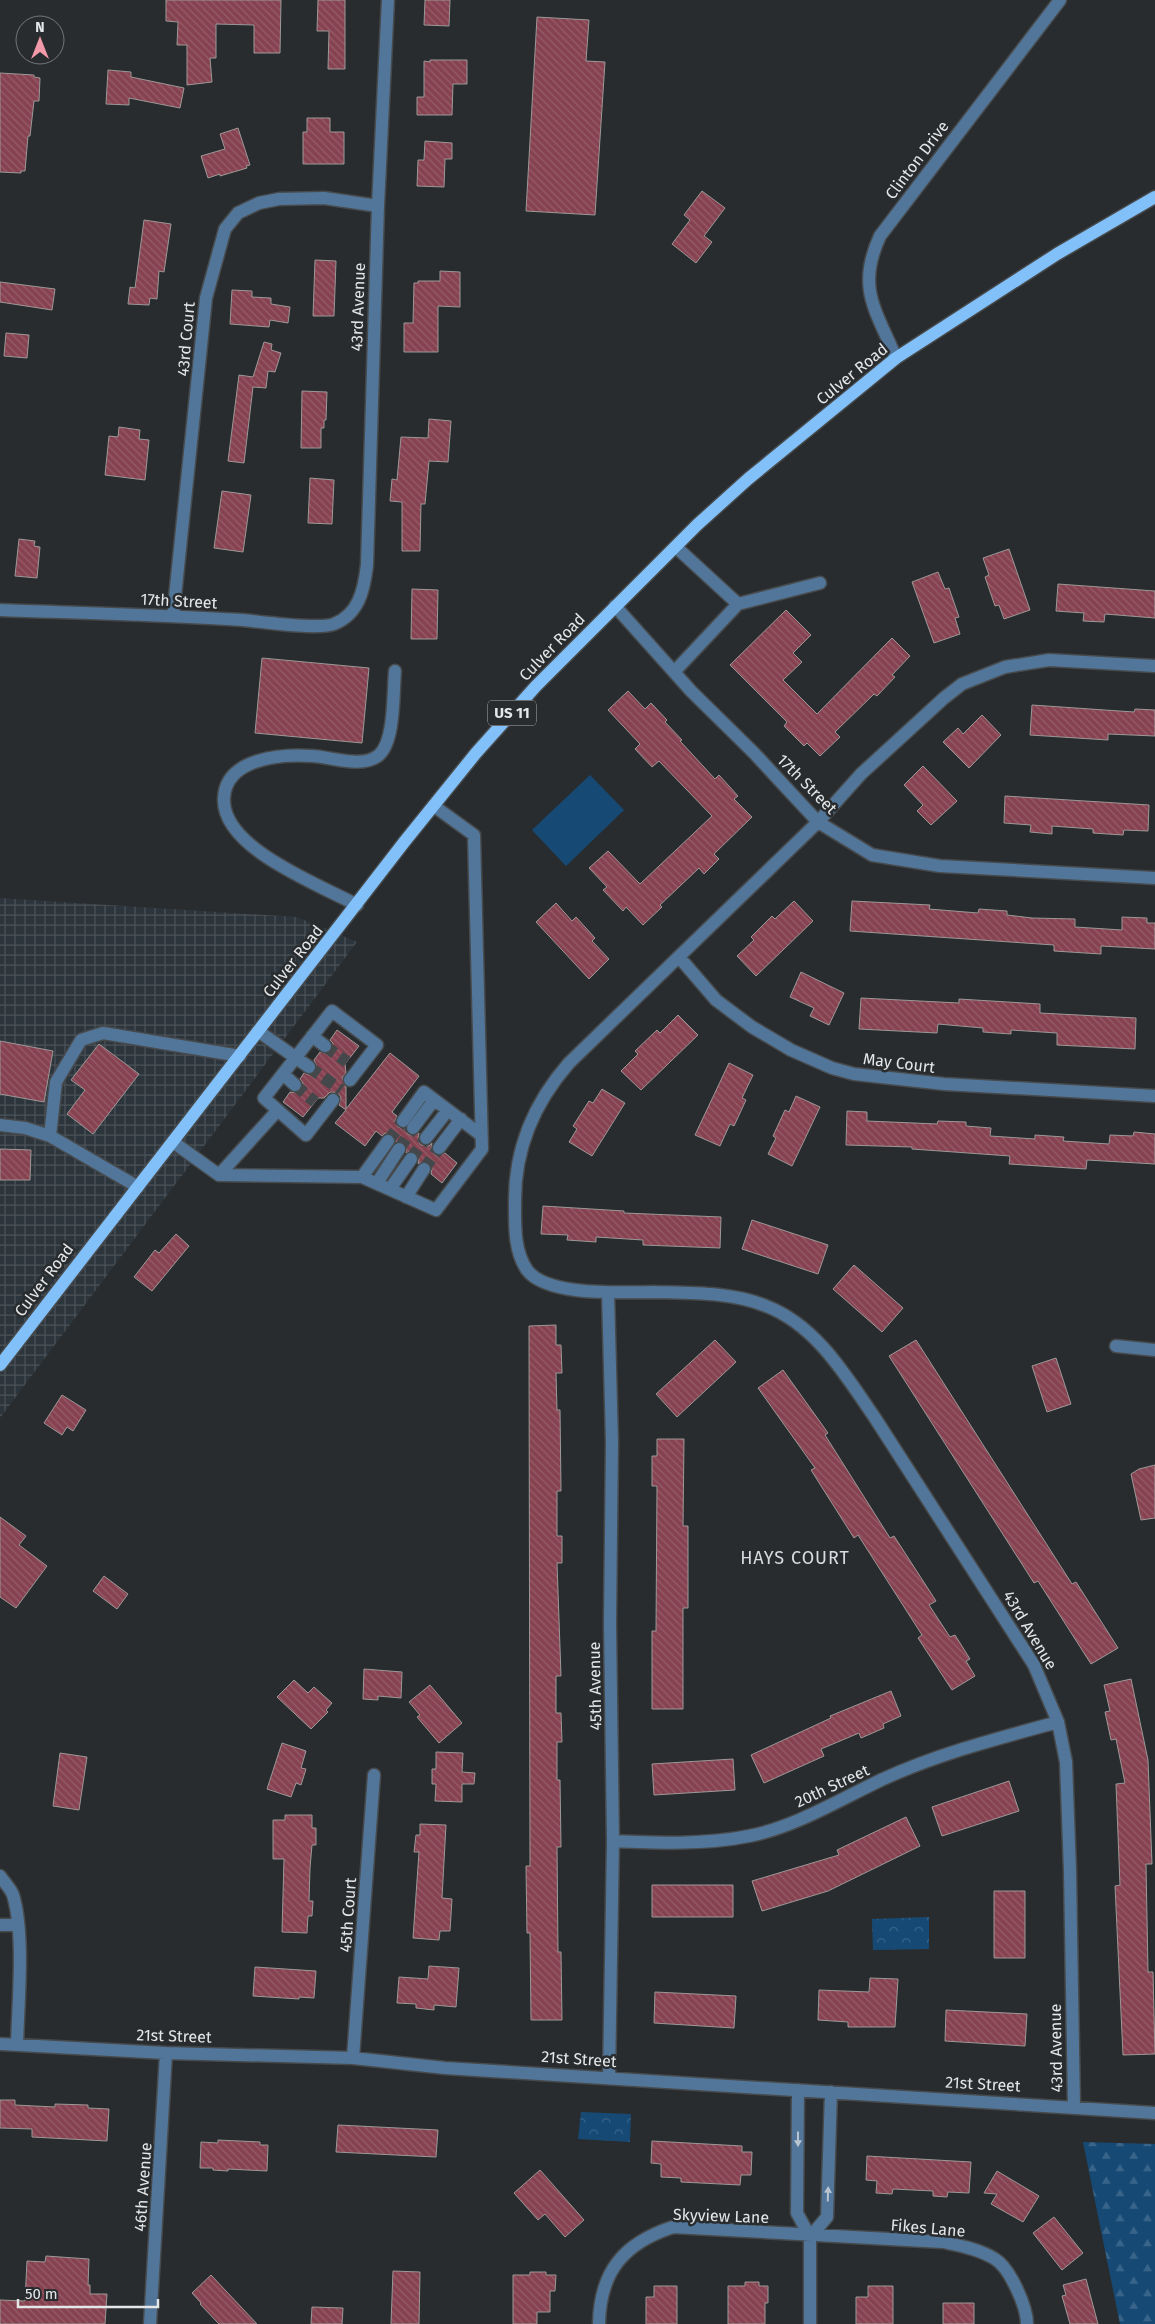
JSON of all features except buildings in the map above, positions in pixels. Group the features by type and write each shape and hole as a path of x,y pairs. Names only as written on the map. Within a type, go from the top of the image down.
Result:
{"main road":[{"name":"Culver Road","path":"0,1365 258,1031 476,754 536,686 615,606 748,479 896,358 1057,254 1155,197"}],"street":[{"name":"43rd Avenue","path":"353,612 364,588 367,565 378,206 388,0"},
{"name":"Clinton Drive","path":"896,358 870,295 868,276 871,255 880,236 1060,0"},
{"name":"43rd Court","path":"173,616 206,298 225,230 238,213 259,203 279,199 324,198 378,206"},
{"path":"676,547 738,604"},
{"path":"674,672 738,604 820,583"},
{"name":"17th Street","path":"615,606 674,672 754,752 818,822 872,855 940,866 1155,878"},
{"name":"17th Street","path":"0,610 173,616 290,625 332,624 353,612"},
{"name":"43rd Avenue","path":"1074,2106 1066,1762 1058,1722 1045,1686 1034,1665 875,1418 821,1345 787,1316 766,1306 744,1299 654,1292 608,1293 546,1283 528,1271 518,1250 515,1229 514,1185 518,1162 527,1132 542,1098 554,1080 569,1063 818,822 861,774 937,704 962,684 1005,667 1049,660 1155,666"},
{"path":"357,905 274,862 235,830 225,815 224,797 231,776 246,764 280,757 311,756 366,762 379,755 388,741 395,671"},
{"path":"173,1142 219,1175 362,1177 377,1182 436,1210 482,1148 474,835 434,806"},
{"name":"May Court","path":"679,957 716,1000 752,1027 791,1050 832,1068 854,1074 948,1084 1155,1096"},
{"path":"315,1102 330,1105 306,1134 264,1098 332,1010 377,1045 354,1075 347,1062"},
{"path":"258,1031 309,1067"},
{"path":"50,1136 56,1082 81,1040 103,1033 240,1056"},
{"path":"312,1036 325,1046"},
{"path":"283,1074 295,1085"},
{"path":"408,1124 424,1092 481,1134"},
{"path":"219,1175 278,1110"},
{"path":"426,1138 448,1110"},
{"path":"439,1148 461,1119"},
{"path":"0,1125 25,1128 50,1136 138,1187"},
{"path":"362,1177 388,1141"},
{"path":"377,1182 399,1150"},
{"path":"390,1189 411,1158"},
{"path":"406,1196 424,1169"},
{"name":"45th Avenue","path":"608,1293 612,1442 610,1624 612,1842 609,2078"},
{"path":"1116,1346 1155,1350"},
{"name":"20th Street","path":"612,1842 713,1842 750,1836 780,1828 925,1762 1058,1722"},
{"name":"45th Court","path":"354,2058 374,1775"},
{"path":"0,1876 12,1893 17,1925 17,2045"},
{"path":"0,1925 17,1925"},
{"name":"21st Street","path":"0,2044 166,2053 354,2058 445,2068 1074,2106 1155,2113"},
{"name":"46th Avenue","path":"150,2324 166,2053"},
{"path":"798,2090 797,2214 810,2236 810,2324"},
{"path":"810,2236 827,2217 832,2092"},
{"name":"Skyview Lane","path":"599,2324 599,2311 605,2287 617,2261 632,2247 650,2235 673,2227 810,2236"},
{"name":"Fikes Lane","path":"810,2236 943,2242 977,2249 997,2260 1018,2289 1027,2324"}],"shaded area":[{"path":"0,898 297,917 357,942 0,1418"}],"green space":[{"path":"590,775 624,810 566,866 532,830"},
{"path":"929,1917 929,1949 873,1950 872,1919"},
{"path":"581,2112 631,2114 630,2142 578,2139"},
{"path":"1083,2142 1155,2144 1155,2324 1120,2324"}],"tunnel":[{"path":"325,1046 347,1062"},
{"path":"309,1067 341,1090"},
{"path":"295,1085 315,1102"},
{"path":"388,1141 403,1121"},
{"path":"399,1149 413,1128"},
{"path":"411,1159 426,1138"},
{"path":"424,1169 439,1148"}],"district":[{"name":"HAYS COURT","path":"795,1558"}]}
